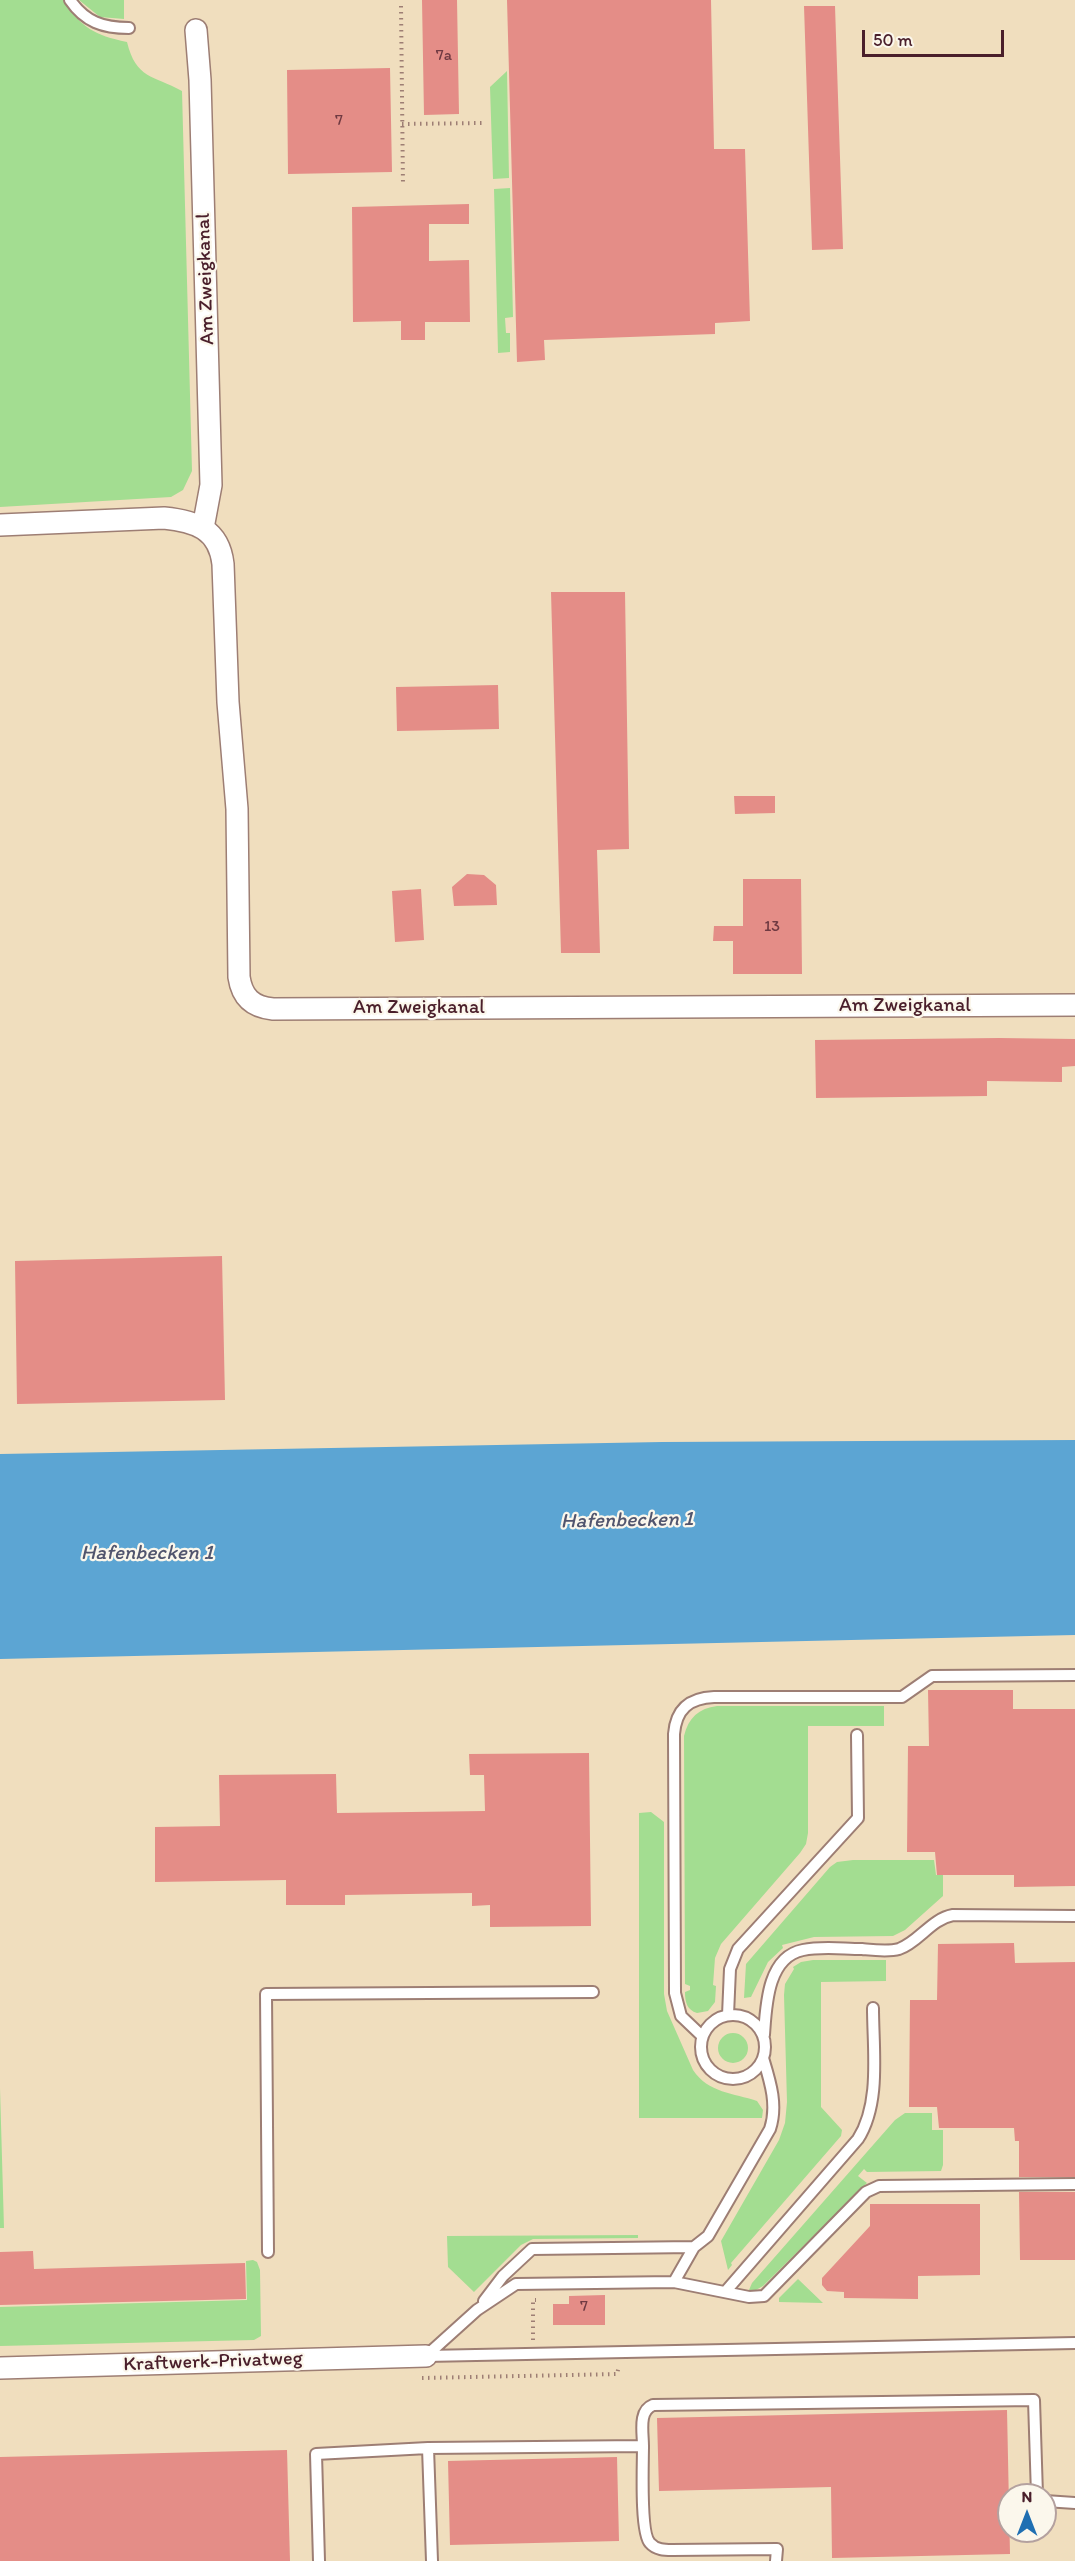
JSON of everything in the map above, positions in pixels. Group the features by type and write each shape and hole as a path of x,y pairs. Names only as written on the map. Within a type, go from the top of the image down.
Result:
{"street":[{"name":"Am Zweigkanal","path":"196,30 201,104 211,485 203,528 218,542 223,564 228,702 237,809 239,977 244,995 256,1005 268,1009 1075,1005"},
{"path":"0,525 164,519 183,521 203,528"},
{"name":"Kraftwerk-Privatweg","path":"0,2368 426,2356"}],"lane":[{"path":"70,0 82,15 97,24 129,28"},
{"path":"702,2036 681,2016 675,1993 675,1730 678,1714 685,1705 695,1700 714,1697 902,1697 932,1676 1075,1675"},
{"path":"728,2015 730,1969 738,1949 858,1818 857,1735"},
{"path":"764,2036 749,2019 728,2015 714,2020 702,2036 700,2046 704,2061 713,2072 732,2079 749,2075 758,2068 765,2047 764,2036 771,1986 781,1964 795,1952 813,1949 897,1949 909,1943 939,1920 952,1915 1075,1916"},
{"path":"268,2252 266,1994 593,1992"},
{"path":"726,2291 858,2139 866,2125 873,2099 873,2008"},
{"path":"674,2282 694,2247 708,2236 770,2129 773,2115 772,2095 763,2058"},
{"path":"426,2356 477,2310 518,2283 674,2282 754,2297 768,2294 866,2192 874,2187 884,2185 1075,2184"},
{"path":"477,2310 503,2276 532,2249 694,2247"},
{"path":"426,2356 1075,2343"},
{"path":"776,2561 777,2549 672,2550 651,2545 644,2529 642,2446 644,2414 648,2407 653,2405 1034,2400 1037,2483"},
{"path":"319,2561 316,2454 428,2448 642,2446"},
{"path":"428,2448 432,2561"},
{"path":"1057,2502 1075,2503"}],"path":[{"path":"400,6 403,186"},
{"path":"402,124 483,123"},
{"path":"533,2377 533,2300 545,2300"},
{"path":"418,2378 533,2377 617,2373 621,2352"}],"green space":[{"path":"0,0 63,0 76,17 90,29 127,42 135,63 141,70 182,91 192,471 183,490 171,497 0,507"},
{"path":"79,0 124,0 124,19 100,17"},
{"path":"507,71 509,178 493,179 490,87"},
{"path":"510,188 513,317 505,318 506,333 510,333 510,352 498,353 494,189"},
{"path":"717,1706 884,1706 884,1726 808,1726 808,1833 806,1844 721,1944 715,1958 713,1985 716,1986 715,2002 708,2011 697,2013 689,2008 685,1996 690,1986 685,1984 684,1736 688,1724 695,1715"},
{"path":"651,1812 664,1822 664,1994 667,2011 693,2070 699,2078 714,2088 757,2101 763,2110 762,2118 639,2118 639,1813"},
{"path":"934,1860 936,1875 943,1875 943,1896 905,1930 893,1936 814,1937 782,1945 783,1948 768,1962 751,1997 744,1998 746,1964 830,1867 837,1862"},
{"path":"886,1960 886,1981 821,1982 821,2107 842,2130 841,2136 731,2263 728,2270 721,2241 779,2140 785,2123 787,2102 785,1984 793,1967 801,1962"},
{"path":"733,2033 744,2037 748,2048 744,2059 733,2063 722,2059 718,2048 722,2037"},
{"path":"0,2088 4,2228 0,2228"},
{"path":"905,2113 932,2113 932,2130 943,2130 941,2171 867,2172 864,2169 858,2176 867,2183 763,2286 756,2290 749,2290 752,2283 895,2120"},
{"path":"638,2235 638,2238 533,2239 521,2245 474,2292 448,2267 447,2236"},
{"path":"246,2261 257,2262 260,2270 261,2336 254,2340 0,2346 0,2307 247,2300"},
{"path":"798,2279 823,2303 779,2302 779,2298"}],"water":[{"name":"Hafenbecken 1","path":"1075,1440 1075,1635 0,1659 0,1454 662,1442"}],"building":[{"path":"422,0 457,0 459,114 424,115"},
{"path":"507,0 711,0 714,149 745,149 750,321 715,323 715,334 544,340 545,360 517,362"},
{"path":"804,6 835,6 843,249 812,250"},
{"path":"390,68 392,172 288,174 287,70"},
{"path":"469,204 469,224 429,224 429,261 469,260 470,322 425,322 425,340 401,340 401,321 353,322 352,207"},
{"path":"551,592 625,592 629,849 597,850 600,953 561,953"},
{"path":"498,685 499,729 397,731 396,687"},
{"path":"734,796 775,796 775,813 735,814"},
{"path":"467,874 484,875 496,885 497,905 454,906 452,887"},
{"path":"743,879 801,879 802,974 733,974 733,941 713,941 714,926 743,926"},
{"path":"421,889 424,940 395,942 392,891"},
{"path":"1075,1039 1075,1066 1062,1067 1062,1082 987,1081 987,1096 816,1098 815,1040"},
{"path":"222,1256 225,1400 17,1404 15,1261"},
{"path":"928,1690 1013,1690 1013,1709 1075,1709 1075,1886 1014,1887 1014,1875 937,1875 935,1852 907,1852 908,1746 929,1746"},
{"path":"589,1753 591,1926 490,1927 490,1905 472,1906 472,1893 345,1895 345,1905 286,1905 286,1880 155,1882 155,1827 220,1826 219,1775 336,1774 337,1813 485,1811 484,1775 470,1775 469,1754"},
{"path":"1014,1943 1015,1963 1075,1962 1075,2177 1019,2177 1019,2141 1015,2141 1014,2128 939,2128 937,2107 909,2107 910,2000 937,2000 938,1944"},
{"path":"1019,2192 1075,2192 1075,2260 1020,2260"},
{"path":"870,2204 980,2204 980,2275 918,2276 918,2299 844,2298 844,2292 827,2291 822,2285 822,2278 870,2226"},
{"path":"33,2251 34,2269 245,2263 246,2299 0,2305 0,2252"},
{"path":"605,2295 605,2325 553,2325 553,2304 569,2304 569,2296"},
{"path":"1007,2410 1009,2483 997,2483 997,2543 1010,2543 1010,2554 832,2558 831,2487 659,2491 657,2418"},
{"path":"287,2450 290,2561 0,2561 0,2457"},
{"path":"617,2457 619,2541 450,2545 448,2461"}]}
